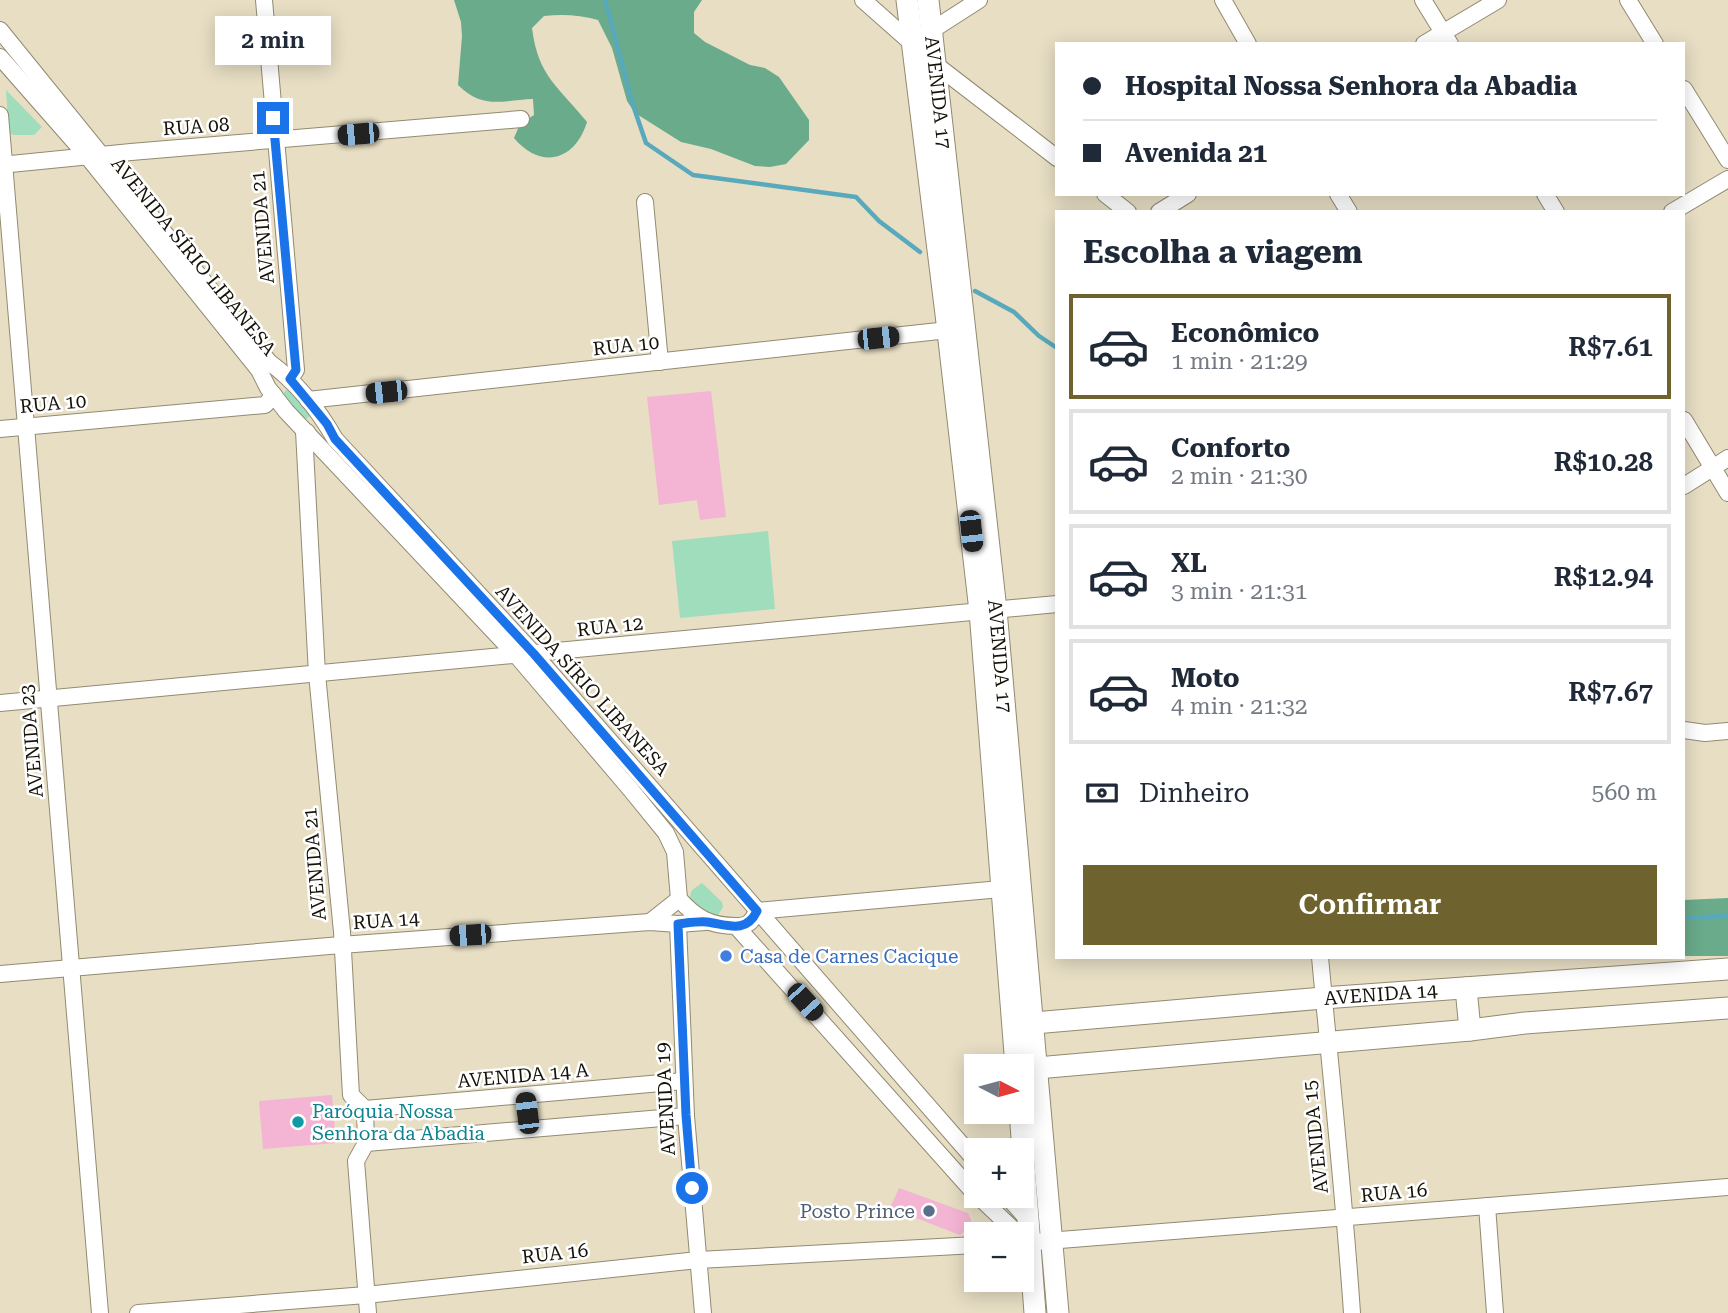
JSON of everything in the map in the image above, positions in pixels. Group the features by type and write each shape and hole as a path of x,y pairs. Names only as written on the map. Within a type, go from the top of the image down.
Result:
{"main road":[{"name":"AVENIDA 17","path":"907,0 955,327 988,611 1034,1023 1058,1313"},
{"name":"AVENIDA 17","path":"928,0 955,327"},
{"name":"AVENIDA 17","path":"988,611 1001,889 1015,1054"},
{"name":"AVENIDA 14","path":"1034,1023 1323,998 1728,969"},
{"path":"1466,988 1470,1030"},
{"path":"1037,1068 1525,1023 1728,1008"},
{"path":"1020,1124 1024,1222"},
{"path":"1032,1292 1035,1313"}],"street":[{"name":"AVENIDA 21","path":"264,0 296,370 290,379"},
{"path":"863,0 935,64 1055,156"},
{"path":"914,44 931,29 979,0"},
{"path":"1223,0 1247,42"},
{"path":"1423,0 1446,38 1498,0"},
{"path":"1628,0 1654,42"},
{"name":"AVENIDA SÍRIO LIBANESA","path":"0,30 259,370 274,395 304,431 517,656 666,834 675,852 679,899"},
{"name":"AVENIDA SÍRIO LIBANESA","path":"0,57 95,156 269,362 290,379 308,400 335,439 534,654 964,1147"},
{"path":"1685,91 1728,160"},
{"name":"AVENIDA 23","path":"0,115 100,1313"},
{"name":"RUA 08","path":"3,165 520,119"},
{"path":"1675,210 1728,179"},
{"path":"1108,196 1125,210"},
{"path":"1162,210 1185,196"},
{"path":"645,202 660,362"},
{"name":"RUA 10","path":"308,400 955,327"},
{"path":"274,395 277,382 290,379"},
{"name":"RUA 10","path":"0,429 265,405 274,395"},
{"path":"304,431 317,429 321,417"},
{"path":"1685,422 1728,494"},
{"name":"AVENIDA 21","path":"304,431 317,674 342,932 351,1095 365,1109 366,1143 356,1161 368,1313"},
{"path":"1685,485 1728,458"},
{"name":"RUA 12","path":"0,703 1055,604"},
{"path":"1685,730 1705,733 1728,731"},
{"path":"677,868 682,858 693,851 709,855"},
{"path":"650,922 679,899 705,922 722,926 746,926 757,911 1001,889"},
{"name":"RUA 14","path":"0,974 341,944 650,922 705,922"},
{"name":"AVENIDA 19","path":"678,924 686,1115 703,1313"},
{"path":"736,926 964,1180"},
{"name":"AVENIDA 15","path":"1320,959 1352,1313"},
{"name":"AVENIDA 14 A","path":"365,1109 684,1082"},
{"path":"525,1097 529,1129"},
{"path":"366,1143 686,1115"},
{"name":"RUA 16","path":"1050,1240 1728,1187"},
{"path":"1487,1206 1496,1313"},
{"path":"992,1208 1009,1222"},
{"path":"1034,1237 1050,1240"},
{"name":"RUA 16","path":"138,1313 366,1295 698,1260 964,1246"}],"green space":[{"path":"454,0 702,0 694,12 694,33 705,42 750,65 765,68 779,77 809,120 809,140 786,164 770,167 755,166 711,149 681,142 635,113 627,101 612,48 598,20 551,15 544,16 532,28 539,58 551,80 587,122 582,135 566,153 556,157 535,154 514,138 520,124 534,115 533,99 485,101 467,93 458,85 462,36"},
{"path":"6,90 42,127 34,135 13,135 9,132"},
{"path":"288,388 311,413 308,418 301,419 282,395"},
{"path":"768,531 775,609 680,618 672,541"},
{"path":"702,883 722,902 723,907 717,917 708,918 689,899 692,890"},
{"path":"1728,898 1728,956 1685,956 1685,900"}],"building":[{"path":"711,391 726,517 700,520 697,500 659,505 647,397"},
{"name":"Paróquia Nossa Senhora da Abadia","path":"332,1095 336,1143 263,1149 259,1101"},
{"name":"Posto Prince","path":"899,1188 968,1213 971,1222 964,1222 964,1232 960,1235 890,1208"}],"waterway":[{"path":"605,0 646,143 693,175 856,197 879,221 920,252"},
{"path":"975,291 1014,312 1039,336 1055,347"},
{"path":"1685,918 1728,916"}],"place":[{"name":"Casa de Carnes Cacique","path":"726,956"},
{"name":"Paróquia Nossa Senhora da Abadia","path":"298,1122"},
{"name":"Posto Prince","path":"929,1211"}],"route":[{"path":"273,118 296,370 290,379 327,424 335,439 534,654 757,911 746,926 722,926 705,922 678,924 686,1115 692,1188"}]}
